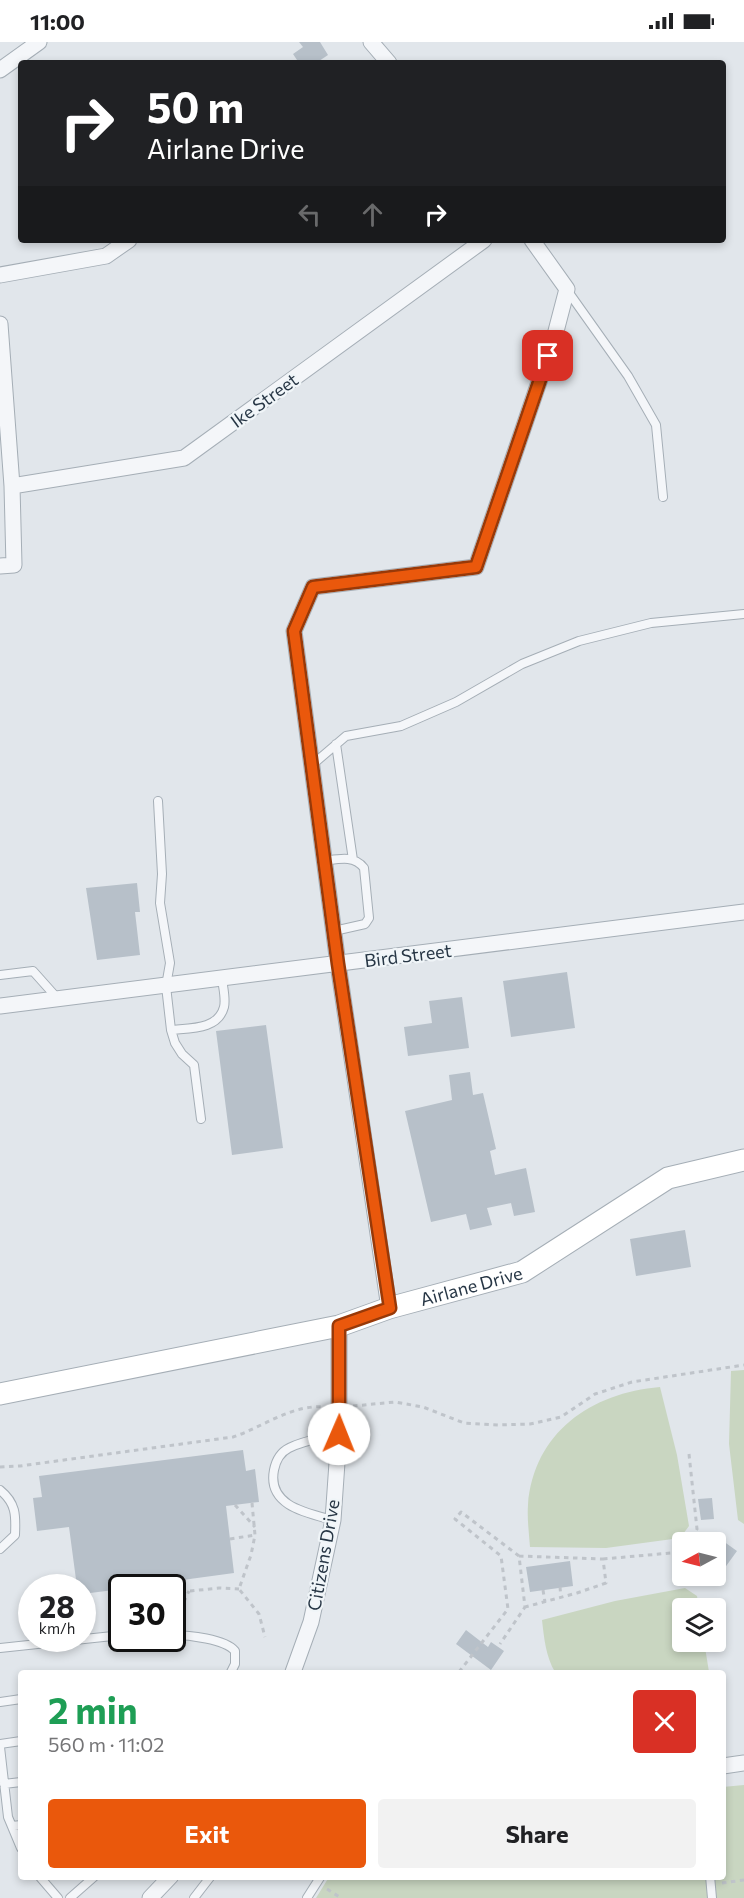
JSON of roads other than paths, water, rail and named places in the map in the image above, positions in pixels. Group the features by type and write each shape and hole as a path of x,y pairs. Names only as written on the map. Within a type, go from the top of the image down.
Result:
{"street":[{"path":"0,70 39,42"},
{"path":"371,42 381,60"},
{"path":"0,275 106,256 125,243"},
{"name":"Ike Street","path":"12,486 184,458 480,243"},
{"path":"390,1308 338,964 294,631 313,587 476,567 555,335 567,289 534,243"},
{"path":"0,326 12,486 14,565 0,566"},
{"name":"Bird Street","path":"0,1006 744,912"},
{"name":"Airlane Drive","path":"0,1394 339,1326 390,1308 522,1272 668,1178 744,1160"},
{"name":"Citizens Drive","path":"294,1670 311,1622 333,1520 339,1434 339,1326"},
{"path":"726,1766 744,1763"},
{"path":"150,1898 167,1880"}],"lane":[{"path":"567,289 628,376 656,425 663,497"},
{"path":"312,765 346,736 401,726 456,702 522,664 579,641 651,623 744,614"},
{"path":"336,744 353,860"},
{"path":"158,801 160,903 171,963 165,986 175,1043 182,1054 194,1065 201,1119"},
{"path":"324,861 348,858 359,861 364,868 369,918 364,924 334,931"},
{"path":"0,975 33,971 58,999"},
{"path":"171,1030 208,1026 214,1021 224,1007 222,979"},
{"path":"333,1520 289,1506 278,1495 273,1476 276,1460 288,1448 339,1434"},
{"path":"0,1490 10,1498 15,1519 15,1534 0,1549"},
{"path":"186,1635 230,1646 235,1652 235,1664 232,1670"},
{"path":"0,1648 108,1636"},
{"path":"0,1702 18,1699"},
{"path":"18,1742 0,1746 8,1817 18,1841"},
{"path":"4,1784 18,1782"},
{"path":"12,1826 18,1825"},
{"path":"42,1880 58,1898"},
{"path":"70,1898 90,1880"},
{"path":"194,1898 208,1880"},
{"path":"307,1898 319,1880"},
{"path":"710,1880 712,1898"}]}
